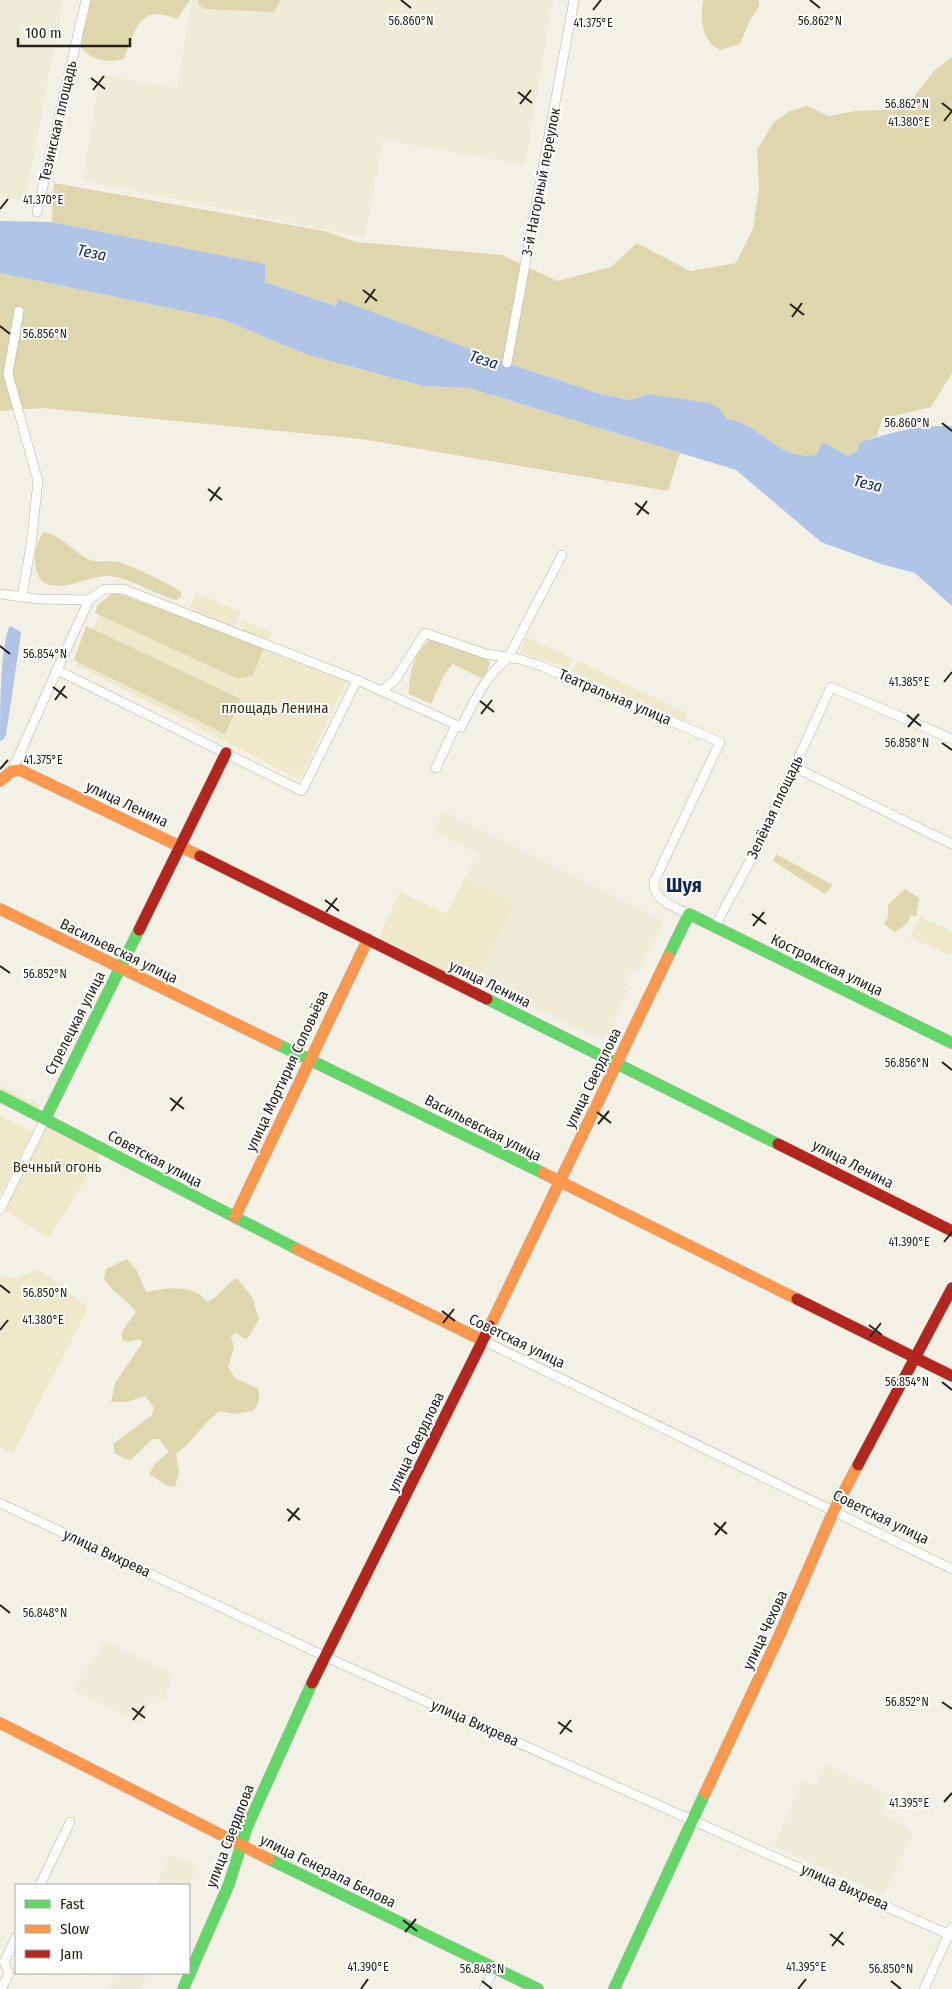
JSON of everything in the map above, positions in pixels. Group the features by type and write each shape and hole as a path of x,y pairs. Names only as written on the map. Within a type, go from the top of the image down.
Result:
{"street":[{"name":"Тезинская площадь","path":"37,212 86,0"},
{"name":"3-й Нагорный переулок","path":"507,363 574,0"},
{"path":"19,311 8,374 38,481 31,545 22,596"},
{"path":"436,768 486,679 494,668 508,658 562,554"},
{"path":"0,781 12,771 89,600 104,589 122,589 383,690 459,726"},
{"path":"0,594 89,600"},
{"name":"Театральная улица","path":"383,690 395,680 424,633 486,654 541,666 720,742 654,882 654,890 661,900 689,914"},
{"path":"58,670 302,791 357,680"},
{"name":"Зелёная площадь","path":"715,926 754,852 831,687 952,738"},
{"name":"Стрелецкая улица","path":"45,1119 226,754"},
{"path":"794,767 952,844"},
{"name":"улица Ленина","path":"12,771 20,770 180,846 952,1231"},
{"name":"Васильевская улица","path":"0,909 120,969 310,1058 952,1376"},
{"name":"Костромская улица","path":"689,914 952,1043"},
{"name":"улица Свердлова","path":"190,1973 228,1884 240,1845 326,1657 618,1063 689,914"},
{"name":"улица Мортирия Соловьёва","path":"235,1218 368,939"},
{"name":"Советская улица","path":"0,1096 235,1218 952,1569"},
{"path":"0,1210 45,1119"},
{"name":"улица Чехова","path":"614,1989 779,1636 834,1510 916,1359 952,1288"},
{"name":"улица Вихрева","path":"0,1503 326,1657 951,1932"},
{"name":"улица Генерала Белова","path":"0,1723 240,1845 538,1989"},
{"path":"40,1884 70,1822"},
{"path":"924,1989 951,1932"},
{"path":"1,1989 8,1974 4,1962 15,1939"},
{"path":"484,1989 495,1968"},
{"name":"улица Свердлова","path":"183,1989 189,1974"}],"shaded area":[{"path":"0,0 63,0 25,201 0,197"},
{"path":"91,0 190,0 177,19 157,14 150,15 144,19 135,30 124,59 105,61 94,58 80,45"},
{"path":"192,0 553,0 525,165 383,140 365,238 83,180 100,75 177,88"},
{"path":"198,0 281,0 274,12 204,9 199,5"},
{"path":"703,0 759,0 759,6 749,22 740,44 720,50 709,41 705,35 702,22"},
{"path":"952,57 952,373 931,407 882,419 877,436 860,442 857,451 848,456 823,442 816,455 802,455 790,452 779,447 750,427 727,419 719,408 648,394 630,400 601,394 507,363 338,300 336,306 265,282 264,264 52,222 54,183 324,231 357,242 502,255 557,281 611,267 637,243 690,271 736,263 753,229 759,188 757,150 774,122 790,111 807,106 829,116 855,111 904,109 935,70"},
{"path":"0,273 222,319 308,355 423,386 469,388 680,453 668,491 361,439 43,408 0,411"},
{"path":"43,532 56,536 88,559 119,562 132,567 181,592 181,597 176,600 168,598 128,580 111,576 102,576 60,586 51,585 43,581 37,573 35,562 38,542"},
{"path":"114,592 264,647 253,675 238,679 95,613 97,606"},
{"path":"86,626 241,699 225,734 74,660"},
{"path":"434,636 485,657 490,663 486,674 481,678 453,664 445,673 431,704 409,694 409,685 414,662 422,648"},
{"path":"443,811 664,921 638,974 632,971 626,984 631,987 605,1042 478,979 515,902 465,877 477,853 433,831"},
{"path":"776,854 833,885 825,894 773,861"},
{"path":"905,889 919,898 916,917 911,915 907,924 895,932 884,924 888,917 888,905"},
{"path":"127,1259 137,1271 146,1292 171,1288 187,1289 195,1292 207,1302 212,1300 237,1278 252,1297 259,1319 248,1338 245,1339 236,1333 231,1336 234,1348 228,1367 235,1378 258,1389 258,1403 253,1411 234,1414 220,1411 208,1421 176,1454 179,1472 175,1487 166,1485 149,1474 154,1465 169,1452 159,1439 152,1439 131,1460 115,1453 113,1444 152,1415 154,1407 145,1396 127,1402 111,1402 115,1383 143,1342 139,1339 128,1342 122,1340 122,1331 136,1312 104,1279 106,1269"},
{"path":"104,1641 173,1674 164,1699 153,1696 140,1723 73,1690"},
{"path":"826,1764 888,1794 881,1813 914,1831 884,1895 774,1846 802,1782 817,1785"},
{"path":"170,1854 197,1867 188,1884 156,1884"},
{"path":"116,1974 148,1974 141,1989 108,1989"}],"green space":[{"path":"196,593 241,612 235,626 229,627 196,613 191,606"},
{"name":"площадь Ленина","path":"121,594 347,680 300,780 76,665 108,596"},
{"path":"243,620 274,634 267,641 244,632 240,625"},
{"path":"526,637 573,659 568,668 520,652"},
{"path":"578,661 689,714 685,721 573,672"},
{"path":"465,877 516,902 471,992 376,943 400,892 447,914"},
{"path":"920,917 952,931 950,955 910,938"},
{"path":"0,1086 40,1105 36,1111 0,1093"},
{"path":"0,1116 33,1132 0,1195"},
{"name":"Вечный огонь","path":"44,1124 101,1154 49,1238 3,1210"},
{"path":"39,1269 88,1308 13,1454 0,1446 0,1279 2,1276 16,1278"}],"water":[{"name":"Теза","path":"0,221 52,222 265,264 265,282 336,306 338,299 507,363 601,394 630,400 648,394 709,403 719,408 727,419 750,427 779,447 802,455 816,455 823,442 848,456 857,451 860,442 871,438 917,428 952,426 952,606 915,573 881,564 821,542 736,470 469,388 423,386 308,355 222,319 0,273"},
{"path":"10,626 21,632 6,735 0,741 2,663"}],"traffic: fast":[{"path":"668,957 689,914 952,1043"},
{"path":"45,1119 139,930"},
{"path":"487,999 778,1144"},
{"path":"277,1044 543,1173"},
{"path":"0,1096 297,1249"},
{"path":"190,1973 229,1884 247,1827 312,1683"},
{"path":"614,1989 705,1793"},
{"path":"269,1859 538,1989"},
{"path":"183,1989 190,1974"}],"traffic: slow":[{"path":"0,781 12,771 20,770 200,856"},
{"path":"0,909 277,1044"},
{"path":"235,1217 368,939"},
{"path":"490,1326 668,957"},
{"path":"543,1173 797,1299"},
{"path":"297,1249 482,1340"},
{"path":"705,1793 779,1636 834,1510 858,1465"},
{"path":"0,1723 269,1859"}],"traffic: jam":[{"path":"139,930 226,753"},
{"path":"200,856 487,999"},
{"path":"778,1144 952,1231"},
{"path":"858,1465 952,1288"},
{"path":"797,1299 952,1376"},
{"path":"312,1683 490,1326"}],"district":[{"name":"Шуя","path":"684,885"}]}
